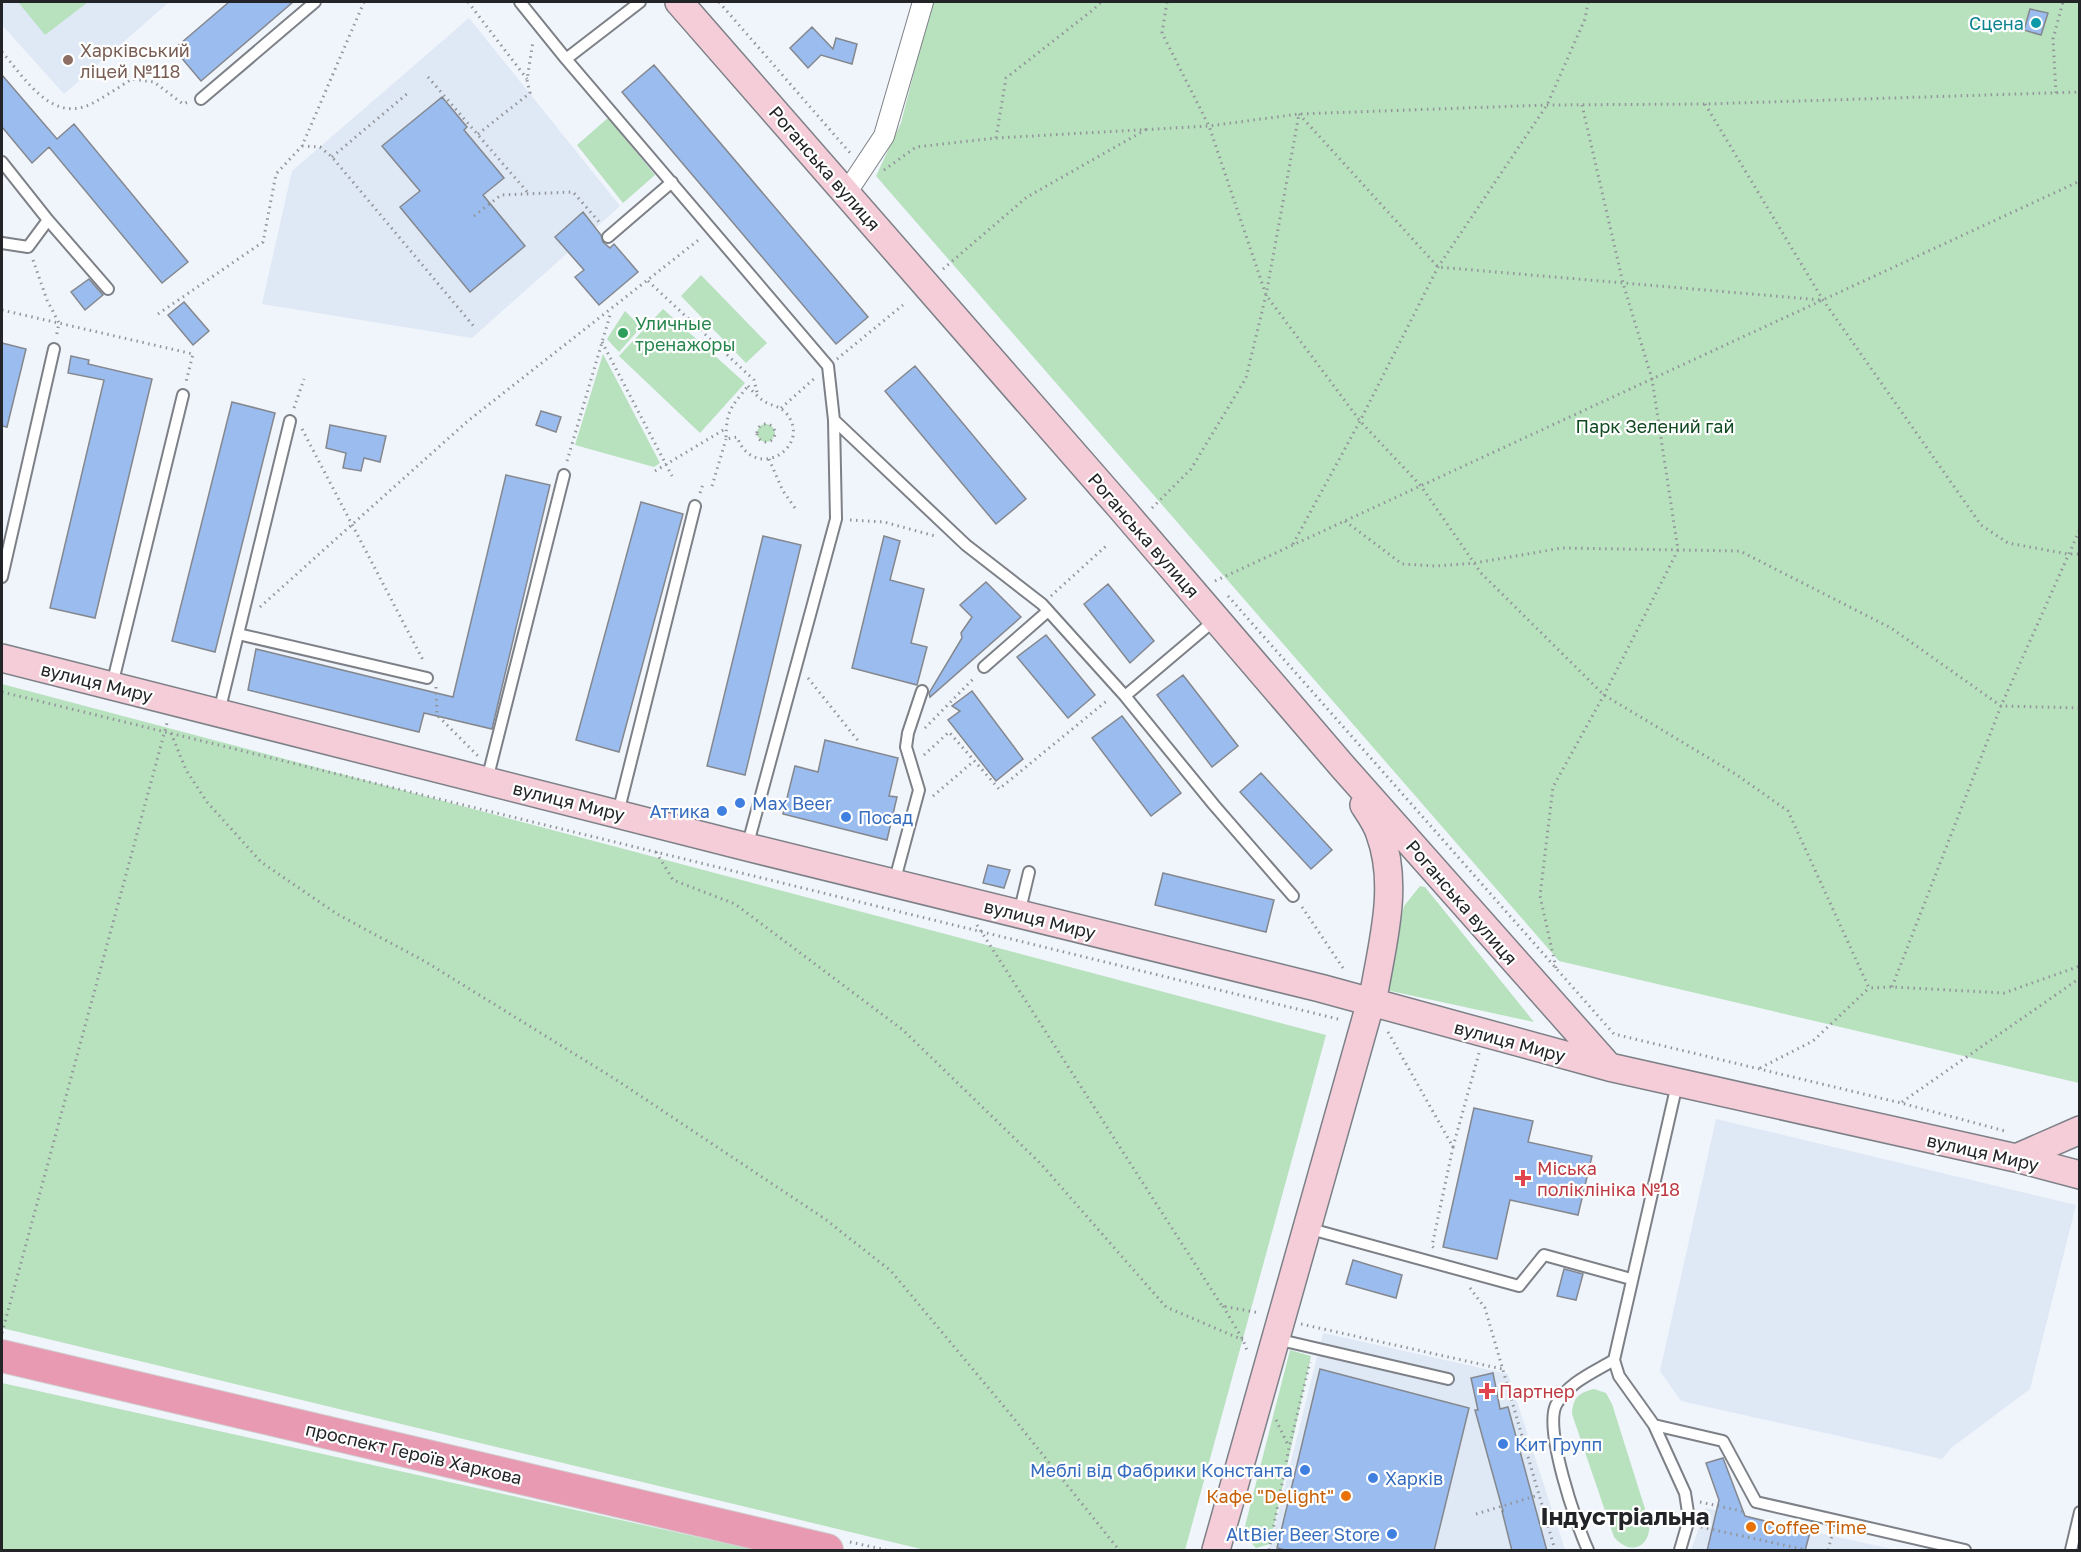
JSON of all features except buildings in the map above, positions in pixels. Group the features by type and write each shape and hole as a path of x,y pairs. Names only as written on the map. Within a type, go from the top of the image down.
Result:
{"main road":[{"name":"проспект Героїв Харкова","path":"2,1356 827,1551"}],"street":[{"name":"Роганська вулиця","path":"680,2 1343,767 1609,1067"},
{"path":"847,192 884,136 923,2"},
{"name":"вулиця Миру","path":"2,658 219,712 487,772 618,813 747,847 1320,988 1609,1067 1677,1083 2013,1145 2079,1175"},
{"path":"1216,1551 1372,1003 1388,904 1389,871 1380,833 1343,767"},
{"path":"2013,1145 2079,1130"}],"lane":[{"path":"201,99 315,2"},
{"path":"520,2 828,366 834,420 836,519 747,847"},
{"path":"566,58 640,2"},
{"path":"2,162 48,220 108,289"},
{"path":"608,237 672,182"},
{"path":"2,243 28,247 48,220"},
{"path":"2,577 54,348"},
{"path":"112,686 183,395"},
{"path":"219,712 292,416"},
{"path":"834,420 966,545 1045,608 1122,693 1293,896"},
{"path":"487,772 564,474"},
{"path":"618,813 695,507"},
{"path":"984,668 1045,608"},
{"path":"1122,693 1216,619"},
{"path":"239,629 427,678"},
{"path":"894,883 919,790 906,747 908,733 922,691"},
{"path":"1018,914 1029,872"},
{"path":"1677,1083 1614,1360 1619,1376 1654,1425 1685,1493 1689,1519 1680,1551"},
{"path":"1307,1228 1519,1286 1544,1255 1631,1279"},
{"path":"1276,1339 1448,1379"},
{"path":"1588,1551 1571,1505 1553,1432 1555,1406 1569,1388 1614,1360"},
{"path":"1654,1425 1723,1441 1756,1502 1965,1551"},
{"path":"2071,1551 2079,1512"}],"path":[{"path":"158,314 263,242 276,174 302,146 364,2"},
{"path":"468,2 527,80"},
{"path":"719,2 848,151 876,176 916,147 996,138 1209,126 1299,114 1547,105 1705,104 2079,92"},
{"path":"996,138 1006,78 1101,2"},
{"path":"1167,2 1162,33 1209,126 1266,295 1360,421 1421,486 1481,573 1604,695 1737,775 1788,811 1869,988"},
{"path":"1292,546 1360,421 1438,267 1547,105 1585,19 1588,2"},
{"path":"2056,93 2053,39 2063,2"},
{"path":"478,134 530,93 527,80 536,21"},
{"path":"2,52 46,101 63,109 91,105 132,79 154,82 183,104 201,99"},
{"path":"428,77 529,194"},
{"path":"332,157 408,93"},
{"path":"1705,104 1823,300 1981,525 2008,543 2079,554"},
{"path":"1556,969 1540,896 1553,787 1604,695 1678,550 1652,379 1623,283 1582,105"},
{"path":"1299,114 1438,267 1823,300"},
{"path":"1159,516 1152,508 1191,468 1246,378 1266,295 1299,114"},
{"path":"941,270 1027,197 1148,128"},
{"path":"302,146 320,147 332,157 476,329"},
{"path":"1215,581 2079,182"},
{"path":"474,216 501,195 573,192 601,224"},
{"path":"239,629 469,420 712,229"},
{"path":"28,247 47,300 59,322"},
{"path":"648,281 754,380 758,396"},
{"path":"781,408 903,305"},
{"path":"2,310 193,354 183,395"},
{"path":"569,449 611,310"},
{"path":"602,342 672,476"},
{"path":"304,380 292,416 425,664"},
{"path":"712,486 726,439 729,410 748,386 764,401 781,408 790,419 793,430 790,444 780,455 766,460 747,454 736,437 726,439"},
{"path":"766,423 771,425 775,432 771,440 765,442 757,435 759,427 766,423"},
{"path":"655,471 725,429"},
{"path":"769,459 783,491 795,508"},
{"path":"836,519 884,522 966,545"},
{"path":"1344,521 1402,564 1436,566 1475,563 1562,548 1740,551 1892,628 2001,706 2079,708"},
{"path":"1892,987 2001,706 2079,529"},
{"path":"1045,608 1106,546"},
{"path":"1223,590 1614,1034 1901,1103 2013,1145"},
{"path":"797,663 859,742"},
{"path":"906,747 984,668"},
{"path":"436,686 437,715 487,772"},
{"path":"2,692 1342,1019"},
{"path":"921,758 949,732 999,789 1122,693"},
{"path":"2,1333 165,732"},
{"path":"171,733 186,770 207,802 261,862 337,914 426,962 615,1079 825,1219 891,1271 1004,1406 1119,1551"},
{"path":"933,796 974,761"},
{"path":"656,852 673,880 735,904 903,1030 1041,1164 1166,1306 1243,1340"},
{"path":"1293,896 1345,971"},
{"path":"978,903 974,921 1222,1306 1262,1314"},
{"path":"1760,1068 1813,1041 1869,988 1892,987 2004,993 2079,966"},
{"path":"1901,1103 2079,978"},
{"path":"1453,1147 1481,1046"},
{"path":"1299,1323 1502,1369"},
{"path":"1269,1551 1289,1448 1317,1328"},
{"path":"1476,1514 1539,1495"},
{"path":"1701,1527 1806,1551"},
{"path":"1828,1551 1833,1531"}],"shaded area":[{"name":"Харківський ліцей №118","path":"2,2 169,2 64,94 2,25"},
{"path":"469,18 620,206 472,338 262,304 292,171"},
{"path":"1716,1119 2076,1205 2030,1389 1951,1448 1942,1459 1681,1401 1660,1371"},
{"path":"1323,1333 1508,1374 1565,1550 1269,1550"},
{"path":"1706,1508 1896,1550 1691,1550"}],"green space":[{"path":"18,2 88,2 45,35"},
{"name":"Парк Зелений гай","path":"932,2 2079,2 2079,1083 1559,961 876,176 901,123"},
{"path":"608,118 655,175 623,203 577,145"},
{"path":"701,275 767,343 746,363 681,296"},
{"path":"663,309 745,383 700,433 619,356"},
{"name":"Уличные тренажоры","path":"625,311 641,327 619,352 607,339"},
{"path":"603,354 660,463 654,467 575,445"},
{"path":"766,424 772,427 775,433 772,439 766,442 760,439 757,433 760,427"},
{"path":"2,684 1326,1035 1185,1550 925,1550 2,1328"},
{"path":"1420,886 1425,887 1534,1022 1386,990 1404,906"},
{"path":"1290,1350 1311,1356 1270,1544 1256,1548 1243,1534"},
{"path":"2,1383 756,1550 2,1550"},
{"path":"1594,1389 1606,1393 1612,1404 1648,1519 1647,1538 1644,1543 1634,1548 1624,1545 1614,1537 1572,1414 1577,1397"}],"place":[{"name":"Сцена","path":"2036,23"},
{"name":"Харківський ліцей №118","path":"68,60"},
{"name":"Уличные тренажоры","path":"623,333"},
{"name":"Max Beer","path":"740,803"},
{"name":"Аттика","path":"722,811"},
{"name":"Посад","path":"846,817"},
{"name":"Міська поліклініка №18","path":"1523,1178"},
{"name":"Партнер","path":"1487,1391"},
{"name":"Кит Групп","path":"1503,1444"},
{"name":"Меблі від Фабрики Константа","path":"1305,1470"},
{"name":"Харків","path":"1373,1478"},
{"name":"Кафе \"Delight\"","path":"1346,1496"},
{"name":"Coffee Time","path":"1751,1527"},
{"name":"AltBier Beer Store","path":"1392,1534"}],"district":[{"name":"Індустріальна","path":"1625,1515"}]}
